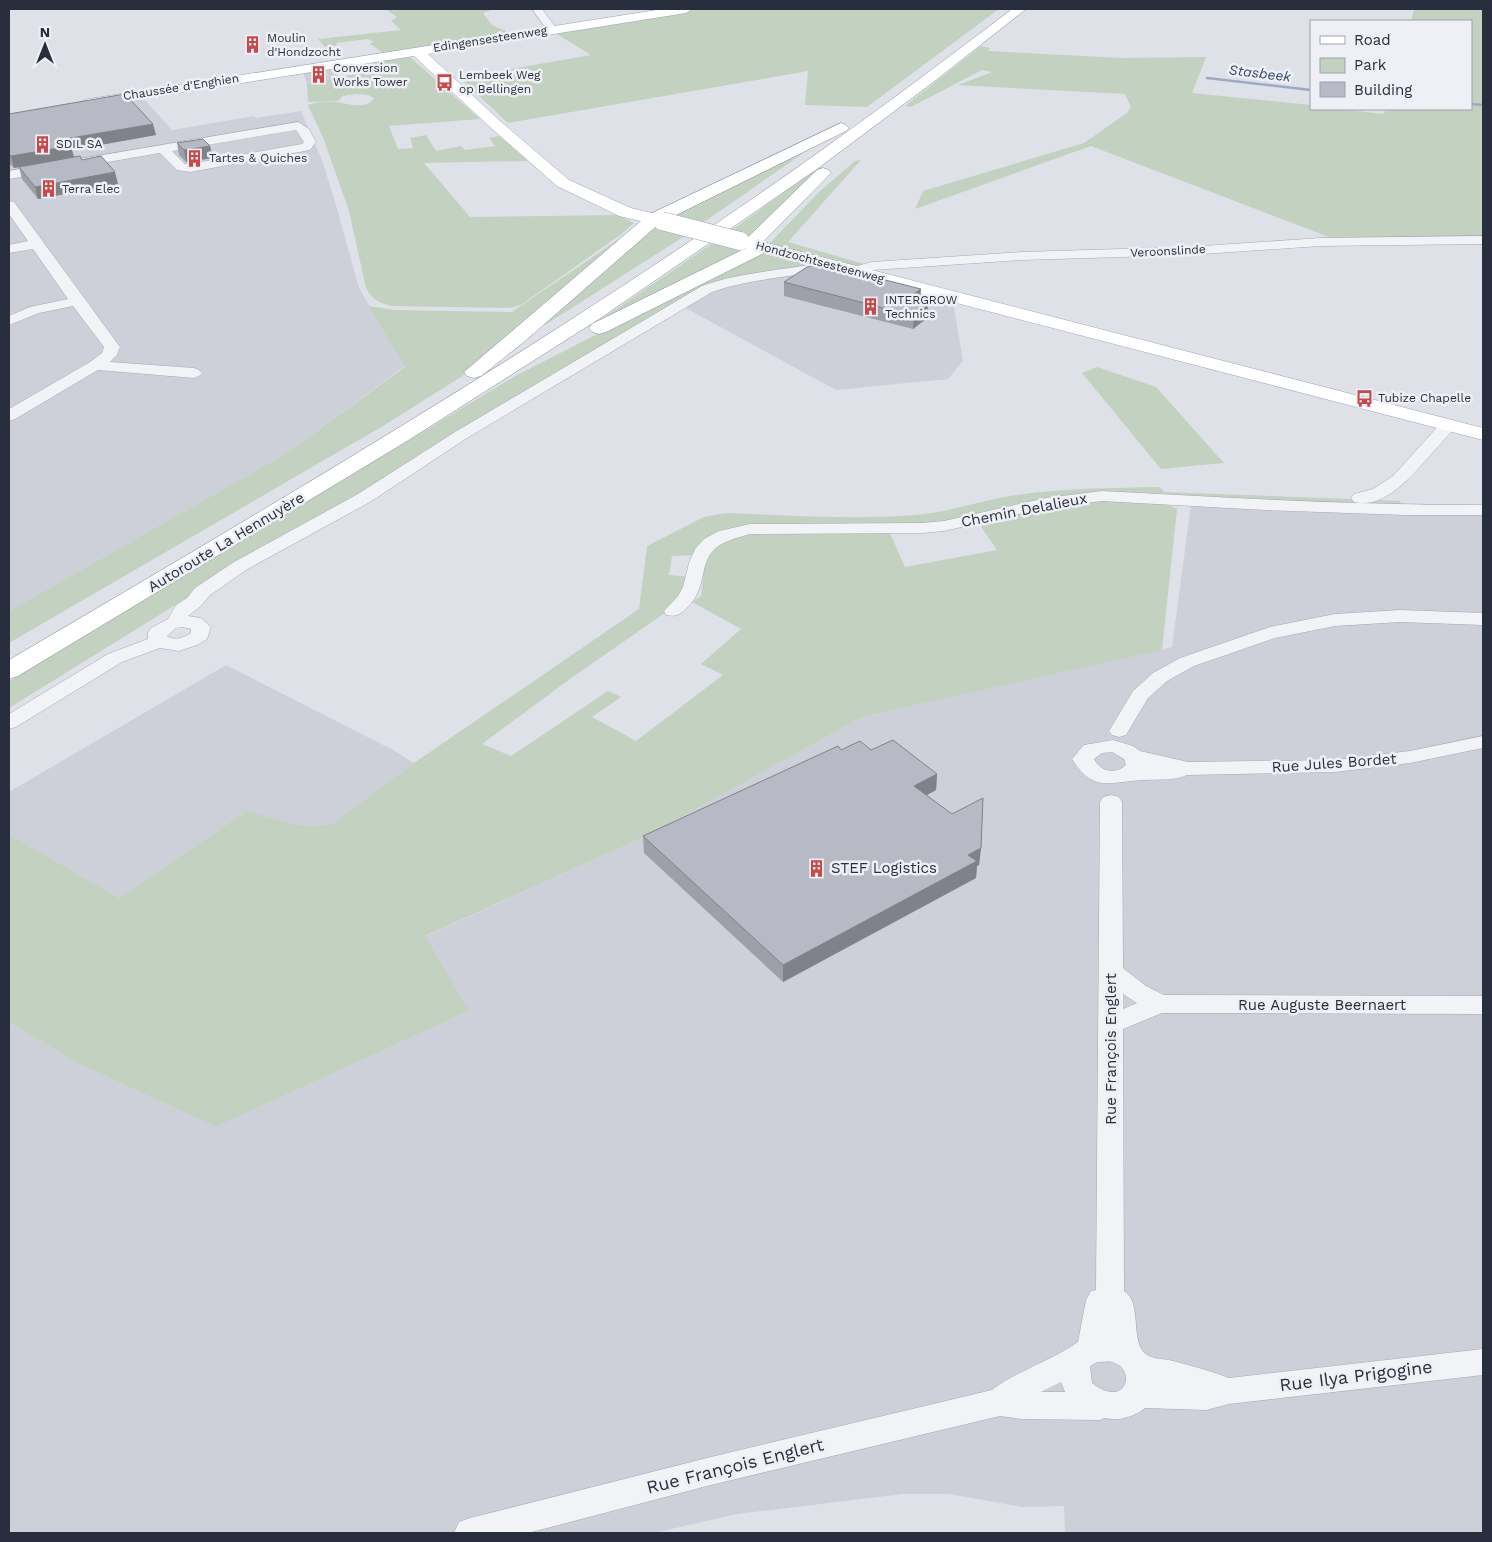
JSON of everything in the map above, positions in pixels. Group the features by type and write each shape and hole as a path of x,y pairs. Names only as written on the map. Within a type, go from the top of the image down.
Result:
{"main road":[{"name":"Edingensesteenweg","path":"294,69 686,9"},
{"path":"433,408 434,398 474,372 658,220 861,125 1007,9"},
{"path":"433,408 700,243 1020,9"},
{"name":"Hondzochtsesteenweg","path":"416,50 495,124 563,183 586,197 625,212 1483,434"},
{"name":"Chaussée d'Enghien","path":"77,104 294,69"},
{"path":"433,408 566,344 751,244 858,139 861,125"},
{"name":"Autoroute La Hennuyère","path":"9,656 433,408"},
{"name":"Autoroute La Hennuyère","path":"9,671 433,408"}],"street":[{"path":"537,9 552,29"},
{"path":"9,175 298,126 305,132 310,142 306,147 298,149 190,168 181,167 163,149"},
{"path":"9,205 112,347 110,355 9,416"},
{"name":"Veroonslinde","path":"854,272 872,266 1022,256 1188,251 1330,242 1483,240"},
{"path":"9,249 36,244"},
{"path":"175,622 183,609 194,602 202,592 240,566 364,498 461,435 707,289 735,280 808,270 827,264"},
{"path":"9,321 35,310 77,301"},
{"path":"95,365 194,373"},
{"path":"1382,502 1360,498 1379,493 1399,480 1448,425"},
{"name":"Chemin Delalieux","path":"673,611 684,604 690,594 702,549 712,540 728,532 750,529 937,526 1046,503 1102,496 1265,505 1405,510 1483,510"},
{"path":"1097,747 1110,734 1119,731 1140,695 1160,677 1187,662 1270,632 1335,620 1400,616 1483,619"},
{"path":"188,621 198,624 201,627 200,635 184,644 170,645 160,641 157,635 158,632 164,626 175,622 188,621"},
{"path":"9,723 115,658 160,641"},
{"path":"1096,774 1101,790 1111,802 1120,789 1129,765 1127,737 1119,731"},
{"name":"Rue Jules Bordet","path":"1129,765 1177,772 1184,769 1336,766 1410,757 1483,742"},
{"path":"1112,746 1129,765 1109,778 1096,774 1086,767 1083,759 1087,751 1097,747 1112,746"},
{"name":"Rue François Englert","path":"1110,1297 1111,802"},
{"path":"1111,972 1137,992 1160,1004"},
{"path":"1110,1025 1160,1004"},
{"name":"Rue Auguste Beernaert","path":"1160,1004 1483,1005"},
{"path":"1000,1402 1021,1405 1112,1407 1128,1404 1134,1371 1118,1302 1110,1297 1102,1300 1084,1355 1074,1378 1084,1396 1104,1406"},
{"path":"1000,1402 1015,1390 1102,1347 1114,1349 1134,1371"},
{"name":"Rue Ilya Prigogine","path":"1134,1371 1206,1397 1229,1391 1483,1362"},
{"name":"Rue François Englert","path":"470,1533 711,1471 1000,1402"}],"shaded area":[{"path":"332,66 341,78 307,84 303,72"},
{"path":"141,96 172,130 254,116 256,118 301,111 322,160 359,288 405,366 285,454 9,611 9,119"},
{"path":"829,269 953,302 963,361 948,379 836,390 682,306 730,284"},
{"path":"1191,505 1483,513 1483,1533 1065,1533 1064,1506 1022,1507 949,1494 903,1494 737,1514 654,1533 9,1533 9,1022 79,1064 216,1127 469,1011 424,937 653,833 862,717 1172,647"},
{"path":"226,665 395,751 414,763 332,824 319,826 285,824 248,810 119,898 9,834 9,792"}],"green space":[{"path":"385,9 494,9 483,13 492,25 510,33 383,53 370,44 373,42 368,39 336,43 338,45 325,47 318,39 401,30 391,21 397,17"},
{"path":"698,9 999,9 867,107 805,105 808,71 508,123 460,78 591,55 552,31"},
{"path":"1412,9 1483,10 1483,238 1337,240 1091,146 915,209 923,191 1084,143 1127,113 1131,107 1125,94 958,85 992,72 982,70 911,107 905,106 981,46 990,48 988,51 1122,58 1206,57 1192,93 1310,105 1310,110 1349,110 1383,114 1385,110 1472,110 1472,20 1411,20 1414,10"},
{"path":"410,57 480,119 389,126 398,149 413,148 410,138 426,135 436,151 461,146 465,150 495,146 489,138 499,136 528,161 424,163 470,217 618,215 634,223 521,305 509,308 391,306 376,300 366,288 349,211 324,140 308,105 318,102 336,102 361,105 371,102 374,98 368,95 357,94 343,96 338,101 310,102 308,101 307,84 376,70 364,61"},
{"path":"796,153 802,154 707,220 698,223 671,214"},
{"path":"861,160 788,242 864,264 852,266 769,244 819,192 855,161"},
{"path":"814,171 820,172 755,236 747,238 728,233"},
{"path":"654,225 688,234 545,325 539,323"},
{"path":"635,228 640,229 461,377 383,426 9,643 9,611 285,454 405,367 369,306 395,310 512,312"},
{"path":"716,241 749,250 606,322 603,318"},
{"path":"755,254 767,254 808,263 807,267 732,278 232,570 9,708 9,681 517,375"},
{"path":"1097,367 1156,387 1224,463 1161,469 1082,373"},
{"path":"1160,487 1164,492 1400,501 1402,508 1184,500 1122,495 1065,498 930,525 729,528 717,532 705,540 696,555 672,556 669,575 692,577 687,594 675,606 574,676 482,744 511,756 608,691 621,697 592,717 636,741 723,675 701,664 741,629 692,602 701,596 705,562 709,551 730,536 762,530 889,531 905,567 997,550 978,522 1051,506 1107,499 1134,499 1157,502 1177,509 1162,650 862,717 653,833 425,936 469,1011 216,1127 79,1064 9,1022 9,834 119,898 248,810 279,821 299,825 332,824 414,763 639,609 647,546 704,517 726,513 845,517 916,515 1003,497 1034,493"}],"building":[{"path":"125,94 153,124 65,139 71,146 11,156 9,154 9,114"},
{"path":"203,139 210,146 184,150 177,143"},
{"path":"80,156 82,160 101,156 115,172 35,187 19,167"},
{"path":"822,264 921,289 906,299 928,305 914,316 784,282 807,267"},
{"name":"STEF Logistics","path":"893,740 937,774 914,786 952,814 983,798 981,848 968,855 977,861 783,965 643,836 838,746 841,750 860,741 871,750"}],"waterway":[{"name":"Stasbeek","path":"1207,78 1310,90"},
{"name":"Stasbeek","path":"1472,104 1483,105"}],"place":[{"name":"Moulin d'Hondzocht","path":"253,45"},
{"name":"Conversion Works Tower","path":"319,75"},
{"name":"Lembeek Weg op Bellingen","path":"445,82"},
{"name":"SDIL SA","path":"42,144"},
{"name":"Tartes & Quiches","path":"195,158"},
{"name":"Terra Elec","path":"48,189"},
{"name":"INTERGROW Technics","path":"871,307"},
{"name":"Tubize Chapelle","path":"1364,398"},
{"name":"STEF Logistics","path":"817,868"}]}
